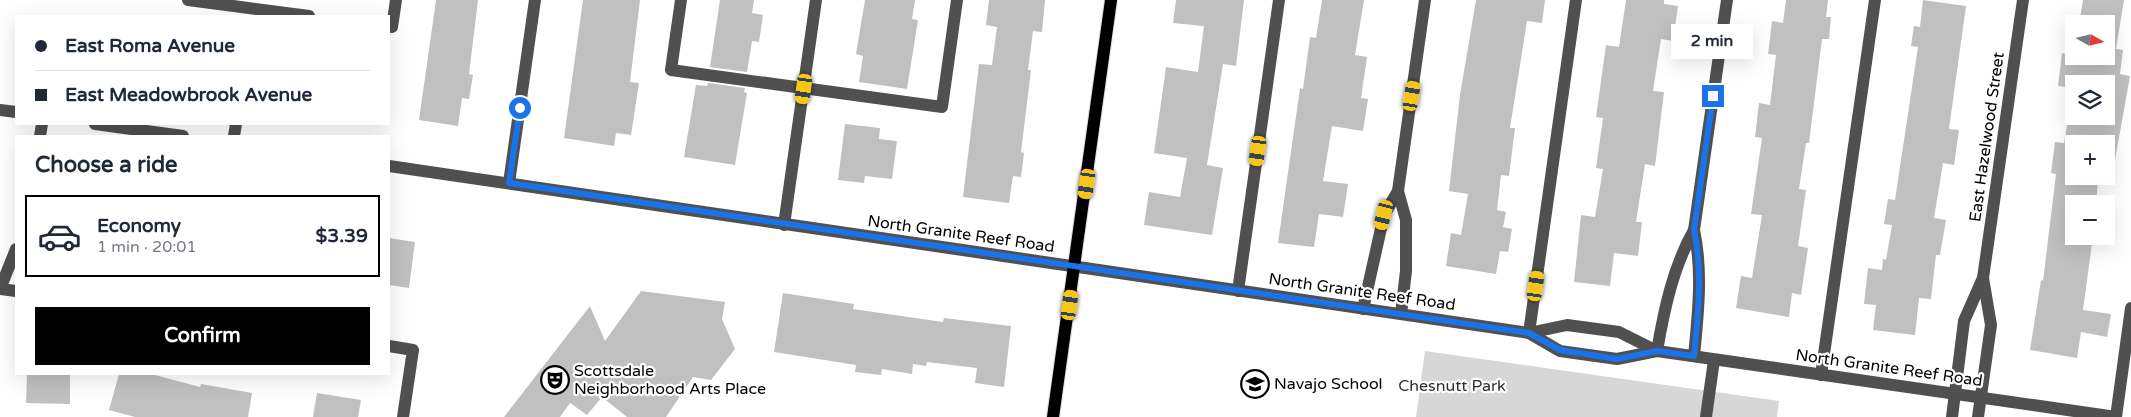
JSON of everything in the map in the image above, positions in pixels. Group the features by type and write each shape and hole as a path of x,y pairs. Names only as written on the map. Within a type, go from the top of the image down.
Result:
{"main road":[{"path":"1053,417 1111,0"}],"street":[{"path":"188,0 302,15"},
{"path":"390,26 392,27 396,0"},
{"path":"509,183 535,0"},
{"path":"681,0 671,70 942,107 957,0"},
{"path":"784,225 816,0"},
{"path":"1238,291 1279,0"},
{"path":"1362,309 1384,215 1398,191 1426,0"},
{"path":"1529,333 1576,0"},
{"path":"1657,351 1664,313 1683,250 1694,230 1727,0"},
{"path":"1821,375 1875,0"},
{"name":"East Hazelwood Street","path":"1978,417 1991,325 1984,278 2023,0"},
{"path":"0,110 15,112"},
{"path":"102,125 176,135"},
{"name":"North Granite Reef Road","path":"390,166 1529,333 1560,350 1617,359 1657,351"},
{"path":"1398,191 1406,220 1406,271 1401,314"},
{"path":"1694,230 1699,252 1698,314 1694,356"},
{"path":"15,252 0,289 15,291"},
{"name":"East Hazelwood Street","path":"1952,417 1964,321 1984,278"},
{"path":"2116,417 2131,308"},
{"name":"North Granite Reef Road","path":"1529,333 1567,325 1619,332 1657,351 2116,417"},
{"path":"390,346 413,350 403,417"},
{"path":"1706,417 1714,360"}],"green space":[{"name":"Chesnutt Park","path":"1425,351 1779,401 1777,417 1416,417"}],"building":[{"path":"436,0 478,0 469,74 473,75 469,99 462,98 458,126 419,120"},
{"path":"583,0 640,0 630,82 639,83 631,135 616,133 614,146 564,138"},
{"path":"720,0 754,0 752,13 763,15 759,42 752,41 747,72 710,67"},
{"path":"865,0 915,0 912,19 918,20 907,89 859,82 863,56 856,54"},
{"path":"989,0 1045,0 1042,32 1033,31 1028,70 1031,70 1021,152 1024,153 1021,177 1013,176 1009,203 963,197 979,64 992,65 997,27 986,25"},
{"path":"1176,0 1244,0 1236,66 1223,64 1207,165 1223,168 1212,235 1144,225 1149,192 1180,197 1187,158 1154,153 1166,67 1198,72 1204,26 1173,23"},
{"path":"1322,0 1364,0 1355,55 1367,57 1361,98 1368,99 1363,131 1332,126 1323,181 1348,184 1343,217 1319,214 1314,247 1278,243 1300,88 1303,89 1310,37 1316,38"},
{"path":"1476,0 1545,0 1542,23 1527,21 1510,128 1515,128 1509,176 1501,175 1497,210 1506,212 1503,227 1512,229 1508,252 1500,251 1496,274 1446,266 1451,233 1461,235 1468,194 1449,191 1460,95"},
{"path":"1626,0 1664,0 1664,4 1678,6 1673,41 1661,39 1653,91 1664,92 1655,166 1645,164 1636,222 1642,222 1638,256 1614,253 1610,286 1574,282 1581,215 1595,217 1603,169 1596,168 1603,118 1596,117 1606,45 1619,47"},
{"path":"1786,0 1828,0 1826,17 1831,17 1829,39 1822,39 1809,143 1806,143 1799,189 1806,190 1798,246 1808,248 1801,295 1792,293 1789,317 1736,308 1741,276 1752,278 1762,215 1751,214 1762,138 1755,137 1759,103 1770,105 1776,55 1768,54 1772,21 1783,23"},
{"path":"1923,0 1966,6 1949,129 1959,130 1954,165 1943,163 1934,218 1946,220 1940,255 1936,255 1931,299 1919,298 1915,335 1873,330 1876,305 1864,304 1868,268 1882,270 1883,259 1886,260 1892,225 1884,224 1888,199 1895,200 1918,47 1911,46 1914,26 1920,27"},
{"path":"2083,0 2124,0 2116,49 2123,50 2120,74 2130,76 2115,160 2115,135 2065,135 2067,125 2115,125 2115,75 2065,75 2065,87 2058,86 2062,53 2065,54 2065,65 2115,65 2115,15 2080,15"},
{"path":"708,83 745,88 744,92 747,93 735,165 684,157 696,85 707,86"},
{"path":"845,124 880,128 879,139 897,141 892,179 865,176 864,183 838,180"},
{"path":"2065,137 2065,185 2098,185 2097,195 2065,195 2065,245 2092,245 2083,310 2111,314 2107,337 2081,332 2077,358 2030,350 2041,280 2043,281 2056,174 2051,173 2055,142 2064,143"},
{"path":"390,238 415,242 409,288 390,285"},
{"path":"641,291 725,302 722,319 735,349 711,380 693,377 666,417 627,417 602,397 587,415 570,403 560,417 504,417 590,306 605,341"},
{"path":"783,293 854,304 853,309 943,322 944,318 1011,326 1004,387 975,383 977,368 927,362 926,366 913,364 912,374 882,369 881,375 855,372 856,365 774,352"},
{"path":"27,375 70,375 70,404 26,403"},
{"path":"119,375 155,375 200,387 201,384 252,393 248,417 135,417 109,410"},
{"path":"317,393 361,400 358,417 313,417"}],"place":[{"name":"Scottsdale Neighborhood Arts Place","path":"555,380"},
{"name":"Navajo School","path":"1255,384"}],"route":[{"path":"520,108 509,183 1075,268 1529,333 1560,350 1617,359 1657,351 1694,356 1698,314 1699,252 1694,230 1713,96"}]}
